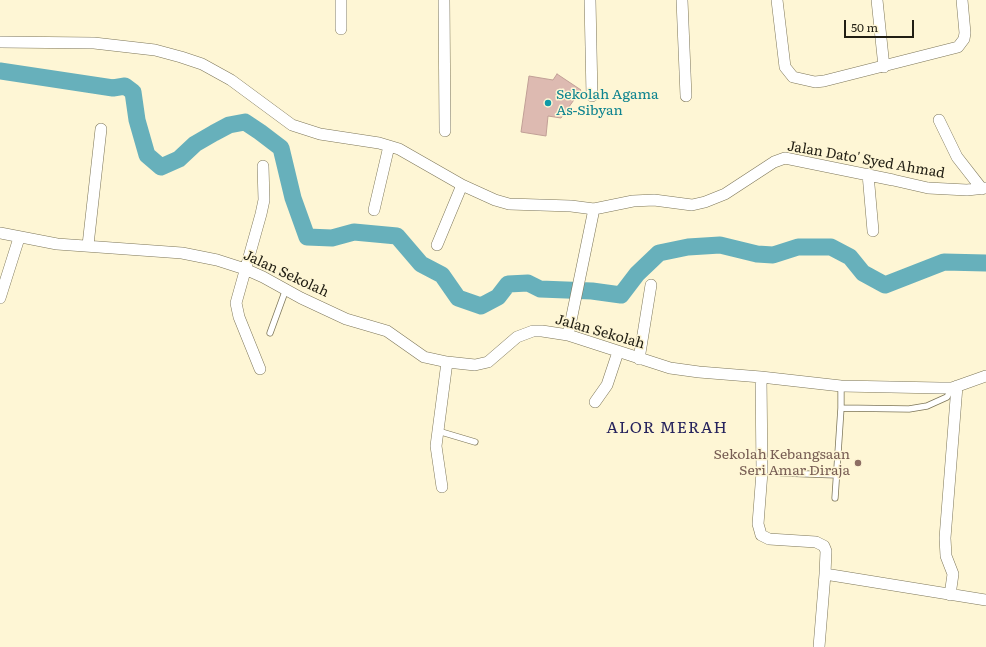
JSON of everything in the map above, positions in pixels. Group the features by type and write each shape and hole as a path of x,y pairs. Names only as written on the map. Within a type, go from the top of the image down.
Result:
{"street":[{"path":"341,0 341,29"},
{"path":"444,0 444,131"},
{"path":"590,0 592,96"},
{"path":"682,0 686,96"},
{"path":"777,0 785,67 793,77 806,81 824,81 958,48 964,39 962,0"},
{"path":"877,0 884,67"},
{"name":"Jalan Dato' Syed Ahmad","path":"0,42 94,43 155,50 175,55 202,64 231,80 292,125 320,134 389,146 404,151 462,185 495,200 509,204 571,206 594,209 646,200 692,205 705,202 725,194 780,159 794,160 868,174 941,190 984,189"},
{"path":"939,120 957,157 984,189"},
{"path":"88,245 101,129"},
{"path":"374,210 389,146"},
{"path":"260,369 237,310 238,293 264,200 263,166"},
{"path":"868,174 873,231"},
{"path":"437,245 462,185"},
{"path":"568,335 594,209"},
{"name":"Jalan Sekolah","path":"0,233 19,238 57,244 88,245 195,255 245,269 346,319 387,331 424,358 447,362 474,365 488,362 517,337 533,330 568,335 670,368 699,372 841,386 955,387 986,376"},
{"path":"0,298 19,238"},
{"path":"639,359 651,285"},
{"path":"595,402 606,386 618,352"},
{"path":"442,487 436,454 447,362"},
{"path":"761,377 762,472 758,524 761,535 769,540 821,543 826,551 819,647"},
{"path":"950,595 953,574 946,556 945,538 955,387"},
{"path":"824,574 986,600"}],"lane":[{"path":"270,334 286,289"},
{"path":"835,498 841,386"},
{"path":"841,408 909,409 923,407 935,404 948,397 955,387"},
{"path":"438,431 475,442"},
{"path":"781,473 836,475"}],"building":[{"name":"Sekolah Agama As-Sibyan","path":"557,74 581,90 561,118 548,116 546,136 521,132 529,76 553,80"}],"waterway":[{"path":"0,71 113,88 125,86 133,92 137,120 147,155 161,167 179,159 195,144 214,133 229,125 245,122 281,148 293,198 307,237 332,238 354,232 397,236 421,264 442,275 458,298 481,306 498,297 508,284 528,283 540,289 592,291 621,295 637,274 659,253 688,247 720,245 757,254 773,255 798,247 831,247 850,257 863,273 885,285 944,262 986,263"}],"place":[{"name":"Sekolah Agama As-Sibyan","path":"548,103"},
{"name":"Sekolah Kebangsaan Seri Amar Diraja","path":"858,463"}],"district":[{"name":"ALOR MERAH","path":"667,428"}]}
